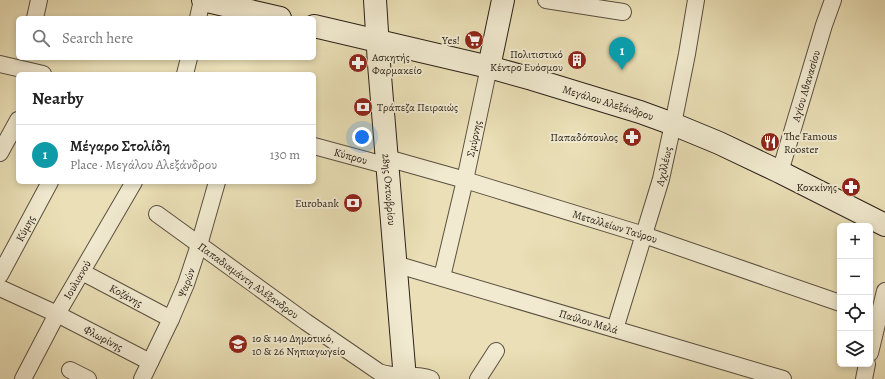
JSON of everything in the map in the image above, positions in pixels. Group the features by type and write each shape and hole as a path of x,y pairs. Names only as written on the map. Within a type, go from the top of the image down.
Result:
{"main road":[{"path":"202,0 271,16"},
{"name":"28ης Οκτωβρίου","path":"375,0 405,377"},
{"name":"Σμύρνης","path":"489,67 503,0"},
{"name":"Μεγάλου Αλεξάνδρου","path":"316,26 489,67 640,112 720,143 885,225"}],"street":[{"path":"36,16 40,0"},
{"path":"198,16 202,0"},
{"path":"546,0 623,12"},
{"name":"Αχιλλέως","path":"615,329 661,179 687,54 696,0"},
{"name":"Αγίου Αθανασίου","path":"780,172 824,25 833,0"},
{"path":"186,72 188,60"},
{"path":"2,68 25,64 39,72"},
{"name":"Σμύρνης","path":"442,277 465,180 489,67"},
{"path":"0,152 16,124"},
{"name":"Κύπρου","path":"316,146 387,162"},
{"name":"Μεταλλείων Ταύρου","path":"387,162 465,180 644,235 837,302"},
{"name":"Κύμης","path":"0,276 49,184"},
{"name":"Ιουλιανού","path":"23,379 57,314 133,184"},
{"name":"Ψαρών","path":"142,379 186,284 216,184"},
{"name":"Παπαδιαμάντη Αλέξανδρου","path":"156,214 306,322 379,372 388,375 405,377 424,376 431,379"},
{"name":"Παύλου Μελά","path":"396,264 783,379"},
{"name":"Κοζάνης","path":"82,272 170,319"},
{"name":"Φλωρίνης","path":"0,288 57,314 150,362"},
{"path":"872,331 874,315 885,291"},
{"path":"478,379 496,351"},
{"path":"864,379 866,367"},
{"path":"70,370 88,379"}],"place":[{"name":"Yes!","path":"474,40"},
{"name":"Πολιτιστικό Κέντρο Ευόσμου","path":"577,60"},
{"name":"Ασκητής Φαρμακείο","path":"358,63"},
{"name":"Μέγαρο Στολίδη","path":"622,70"},
{"name":"Τράπεζα Πειραιώς","path":"363,107"},
{"name":"Παπαδόπουλος","path":"632,137"},
{"name":"The Famous Rooster","path":"770,142"},
{"name":"Κοκκίνης","path":"851,187"},
{"name":"Eurobank","path":"353,203"},
{"name":"1ο & 14ο Δημοτικό, 10 & 26 Νηπιαγωγείο","path":"238,344"}]}
